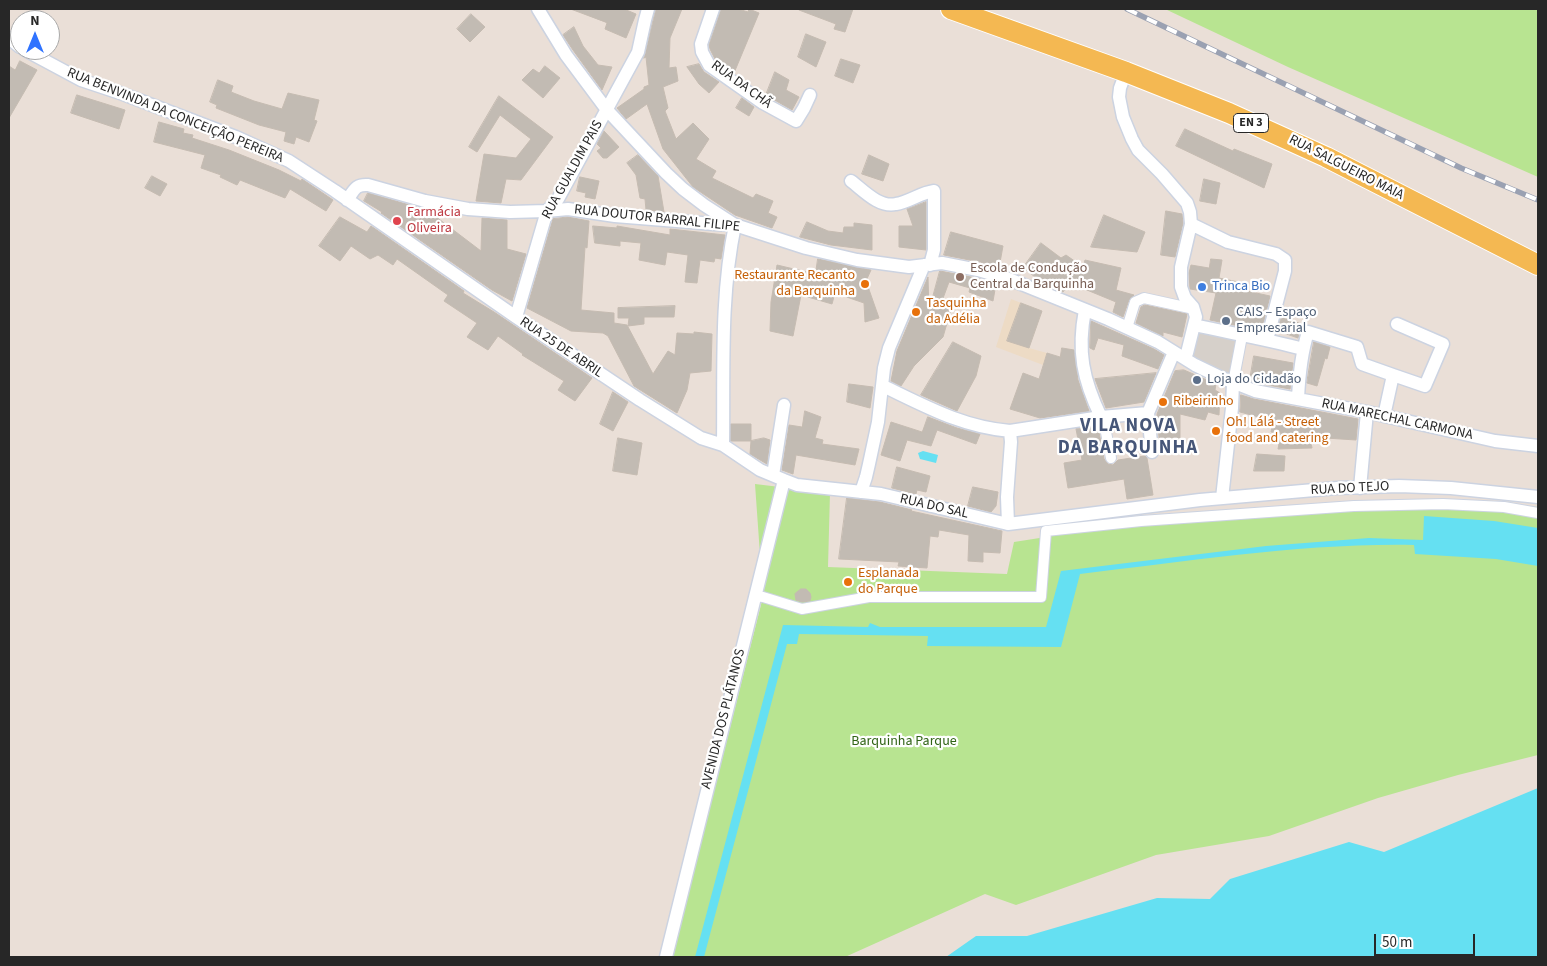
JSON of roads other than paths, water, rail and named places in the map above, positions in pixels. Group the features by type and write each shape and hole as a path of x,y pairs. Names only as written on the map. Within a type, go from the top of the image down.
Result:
{"main road":[{"name":"RUA SALGUEIRO MAIA","path":"951,9 1183,94 1290,140 1538,265"}],"street":[{"path":"538,9 566,55 607,110 683,189 735,225 730,251 727,287 723,444"},
{"name":"RUA DA CHÃ","path":"713,9 701,44 702,52 709,65 763,103 796,121 810,95"},
{"name":"RUA GUALDIM PAIS","path":"516,317 547,212 558,199 638,52 646,15"},
{"name":"RUA BENVINDA DA CONCEIÇÃO PEREIRA","path":"44,60 81,80 236,137 289,161 347,200"},
{"path":"1126,72 1119,97 1127,127 1138,150 1187,203 1191,224 1181,267 1181,287 1196,317 1186,353 1178,354 1149,406 1152,452"},
{"path":"851,181 879,202 894,205 926,192 934,191 934,250 889,348 884,368 883,386 871,455 860,492"},
{"path":"347,200 357,187 364,185 425,201 468,208 510,212 547,212"},
{"name":"RUA 25 DE ABRIL","path":"347,200 640,400 693,434 723,444 760,470 778,478"},
{"name":"RUA DOUTOR BARRAL FILIPE","path":"547,212 568,210 615,216 735,225 806,248 857,260 908,267 927,265"},
{"path":"1191,224 1228,242 1276,254 1285,260 1285,271 1267,340"},
{"name":"RUA MARECHAL CARMONA","path":"927,265 942,263 1009,279 1158,342 1196,365 1233,383 1255,391 1367,412 1495,441 1538,446"},
{"path":"1127,328 1134,302 1144,298 1194,310"},
{"path":"1085,310 1081,344 1083,366 1090,396 1102,417 1111,458"},
{"path":"1298,399 1299,370 1308,332 1356,346 1362,364 1425,386 1443,344 1397,324"},
{"path":"1194,325 1303,349"},
{"path":"1222,498 1233,383 1242,336"},
{"path":"1384,416 1393,375"},
{"path":"883,386 949,418 984,427 1010,431 1102,417 1148,413"},
{"name":"AVENIDA DOS PLÁTANOS","path":"666,957 755,596 778,478 784,405"},
{"path":"1360,488 1367,412"},
{"path":"1008,524 1007,497 1010,431"},
{"name":"RUA DO SAL","path":"778,478 797,484 826,489 881,494 1008,524"},
{"name":"RUA DO TEJO","path":"1008,524 1222,498 1399,486 1451,488 1538,497"},
{"path":"755,596 763,596 802,609 869,597 1041,597 1046,532 1131,522 1354,506 1443,504 1504,507 1538,512"}],"water":[{"path":"923,451 938,455 936,463 920,459 918,453"},
{"path":"1424,516 1494,521 1538,528 1538,566 1496,559 1415,554 1414,545 1372,545 1289,550 1080,574 1061,647 927,646 928,636 799,634 797,644 787,644 704,957 695,957 783,625 868,627 870,623 880,627 1046,627 1061,571 1266,546 1369,538 1423,540"},
{"path":"1538,788 1538,957 946,957 976,936 1027,936 1157,898 1210,899 1230,879 1349,842 1384,852"}],"railway":[{"path":"1127,9 1461,168 1538,200"}],"place":[{"name":"Farmácia Oliveira","path":"397,221"},
{"name":"Escola de Condução Central da Barquinha","path":"960,277"},
{"name":"Restaurante Recanto da Barquinha","path":"865,284"},
{"name":"Trinca Bio","path":"1202,287"},
{"name":"Tasquinha da Adélia","path":"916,312"},
{"name":"CAIS – Espaço Empresarial","path":"1226,321"},
{"name":"Loja do Cidadão","path":"1197,380"},
{"name":"Ribeirinho","path":"1163,402"},
{"name":"Oh! Lálá - Street food and catering","path":"1216,431"},
{"name":"Esplanada do Parque","path":"848,582"}],"district":[{"name":"VILA NOVA DA BARQUINHA","path":"1128,438"}],"park label":[{"name":"Barquinha Parque","path":"904,742"}]}
